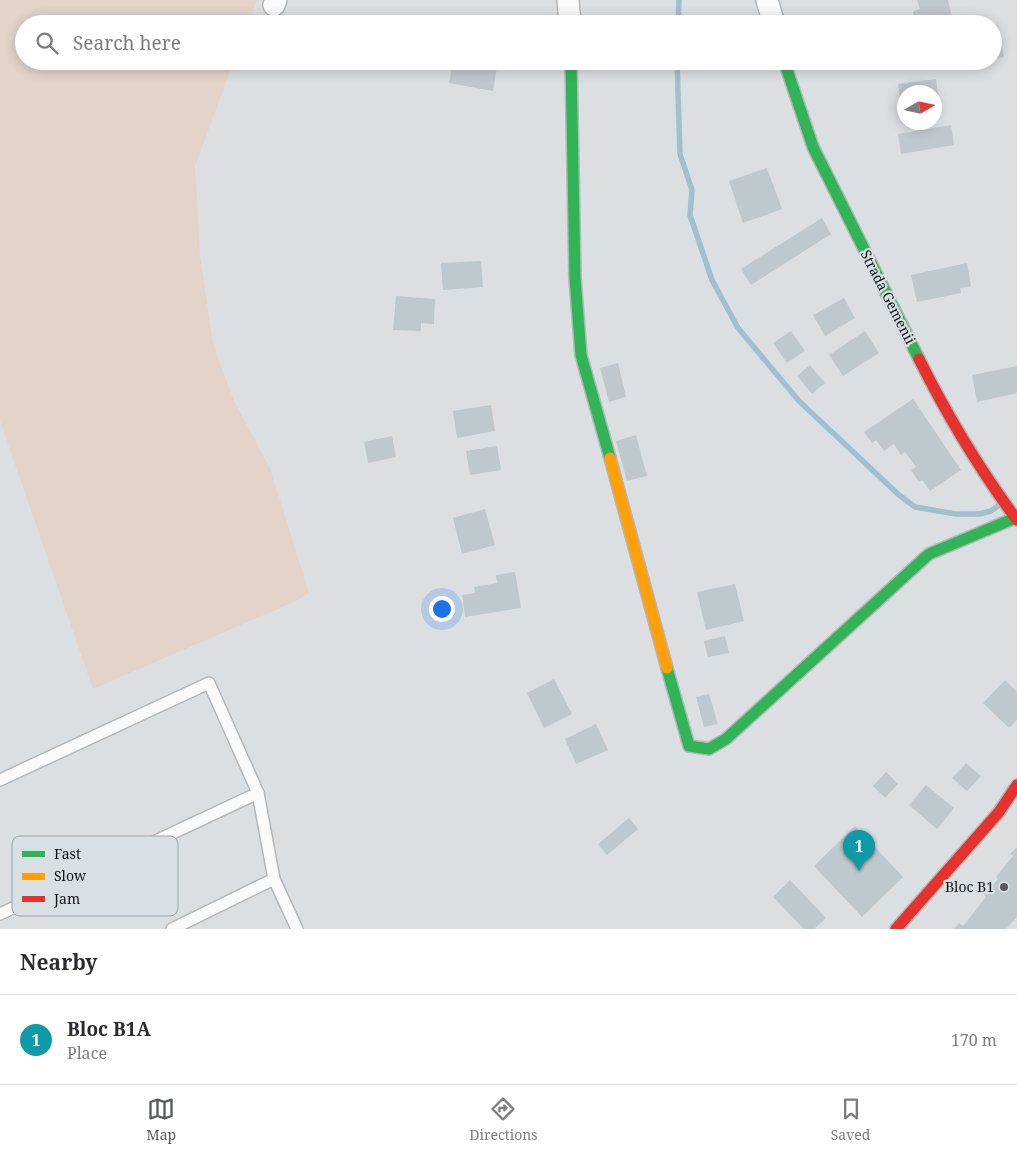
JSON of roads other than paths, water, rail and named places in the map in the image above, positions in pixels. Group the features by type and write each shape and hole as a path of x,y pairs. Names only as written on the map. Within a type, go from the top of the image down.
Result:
{"street":[{"path":"568,0 569,15"},
{"path":"767,0 771,15"},
{"path":"571,70 575,278 581,355 689,746 709,749 726,739 929,554 1016,519"},
{"name":"Strada Gemenii","path":"787,70 817,156 935,392 994,489 1016,519"},
{"path":"896,929 999,812 1017,785"}],"lane":[{"path":"0,780 209,683 258,792 274,878 297,929"},
{"path":"165,836 258,792"},
{"path":"172,929 274,878"},
{"path":"0,914 12,908"}],"waterway":[{"path":"678,15 679,0"},
{"path":"677,70 680,154 692,190 690,215 712,280 738,328 799,401 899,495 915,507 956,514 979,514 991,511 998,506"}],"place":[{"name":"Bloc B1A","path":"859,871"},
{"name":"Bloc B1","path":"1004,887"}]}
